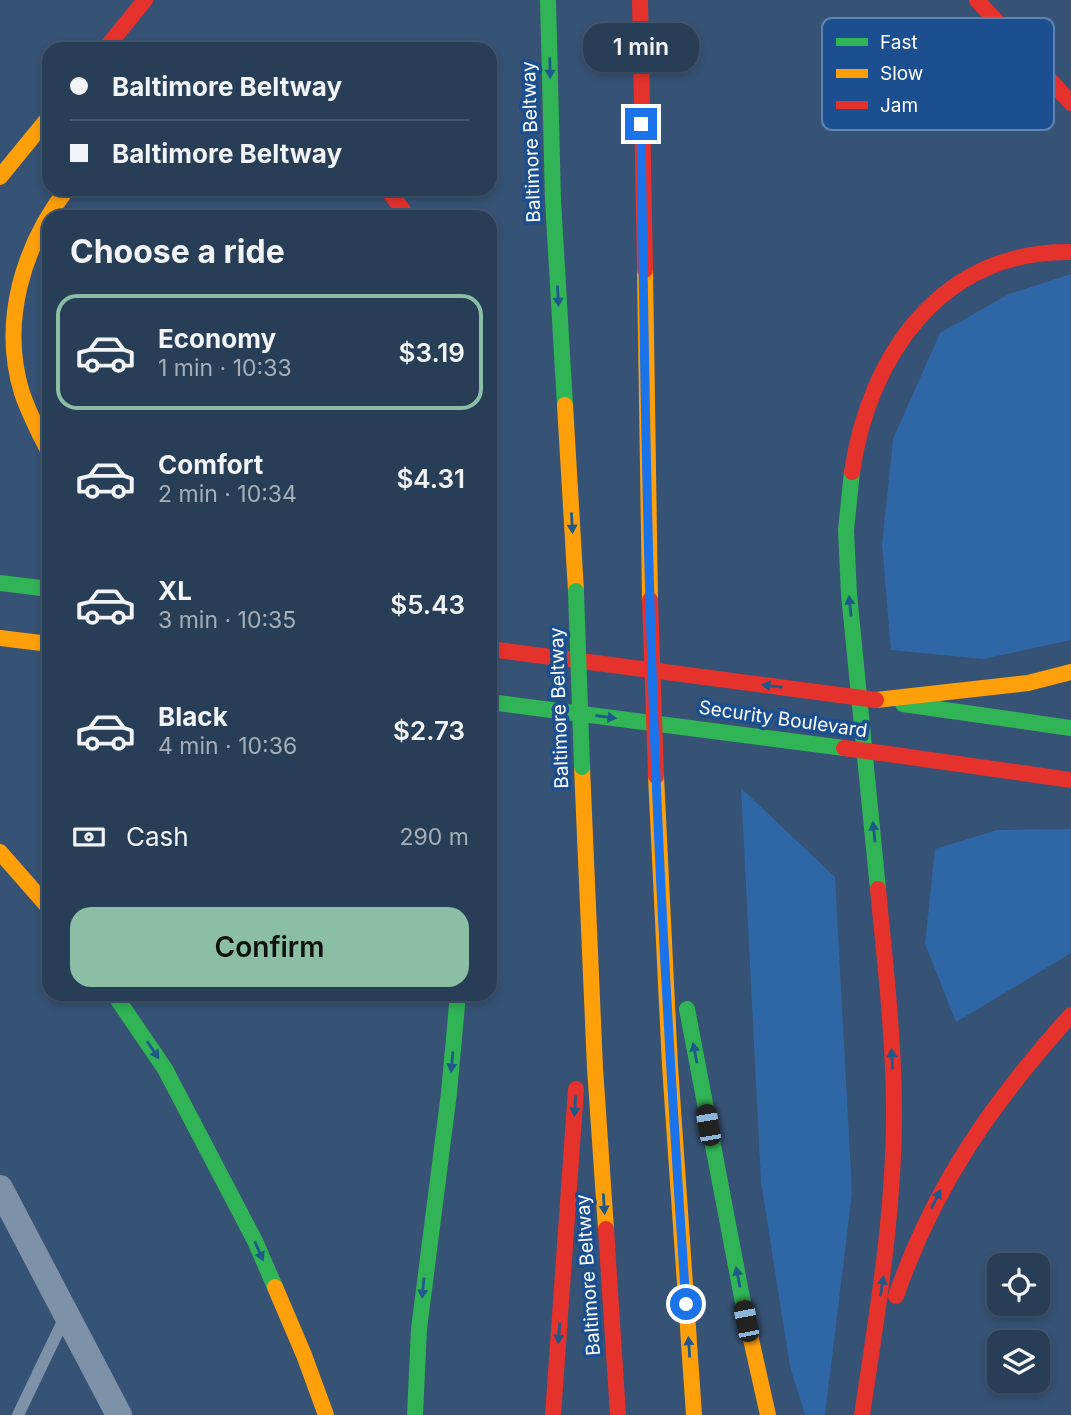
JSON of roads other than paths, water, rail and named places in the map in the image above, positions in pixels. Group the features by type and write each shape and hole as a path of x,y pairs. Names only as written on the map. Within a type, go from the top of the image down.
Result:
{"main road":[{"path":"111,42 145,0"},
{"name":"Baltimore Beltway","path":"548,0 553,200 576,591 595,1068 618,1415"},
{"path":"640,0 650,600 656,776 670,1066 694,1415"},
{"path":"977,0 993,18"},
{"path":"1054,84 1071,103"},
{"path":"0,177 42,126"},
{"path":"0,190 20,153"},
{"path":"42,226 22,271 15,303 13,338 17,374 29,412 42,438"},
{"path":"863,1408 886,1256 894,1114 891,1021 849,594 846,529 857,441 869,401 894,346 921,312 956,284 994,265 1030,254 1071,252"},
{"path":"0,583 42,588"},
{"path":"0,638 42,643"},
{"name":"Security Boulevard","path":"497,650 1071,728"},
{"path":"876,700 1028,683 1071,672"},
{"name":"Security Boulevard","path":"497,703 1071,780"},
{"path":"0,852 42,900"},
{"path":"660,865 751,1345 768,1415"},
{"path":"552,1415 588,915"},
{"path":"119,1001 165,1069 255,1241 304,1355 326,1415"},
{"path":"415,1415 419,1329 449,1093 457,1001"},
{"path":"863,1408 906,1265 937,1196 979,1125 1025,1065 1071,1015"}],"street":[{"path":"0,1188 119,1415"}],"lane":[{"path":"18,1415 67,1313"}]}
